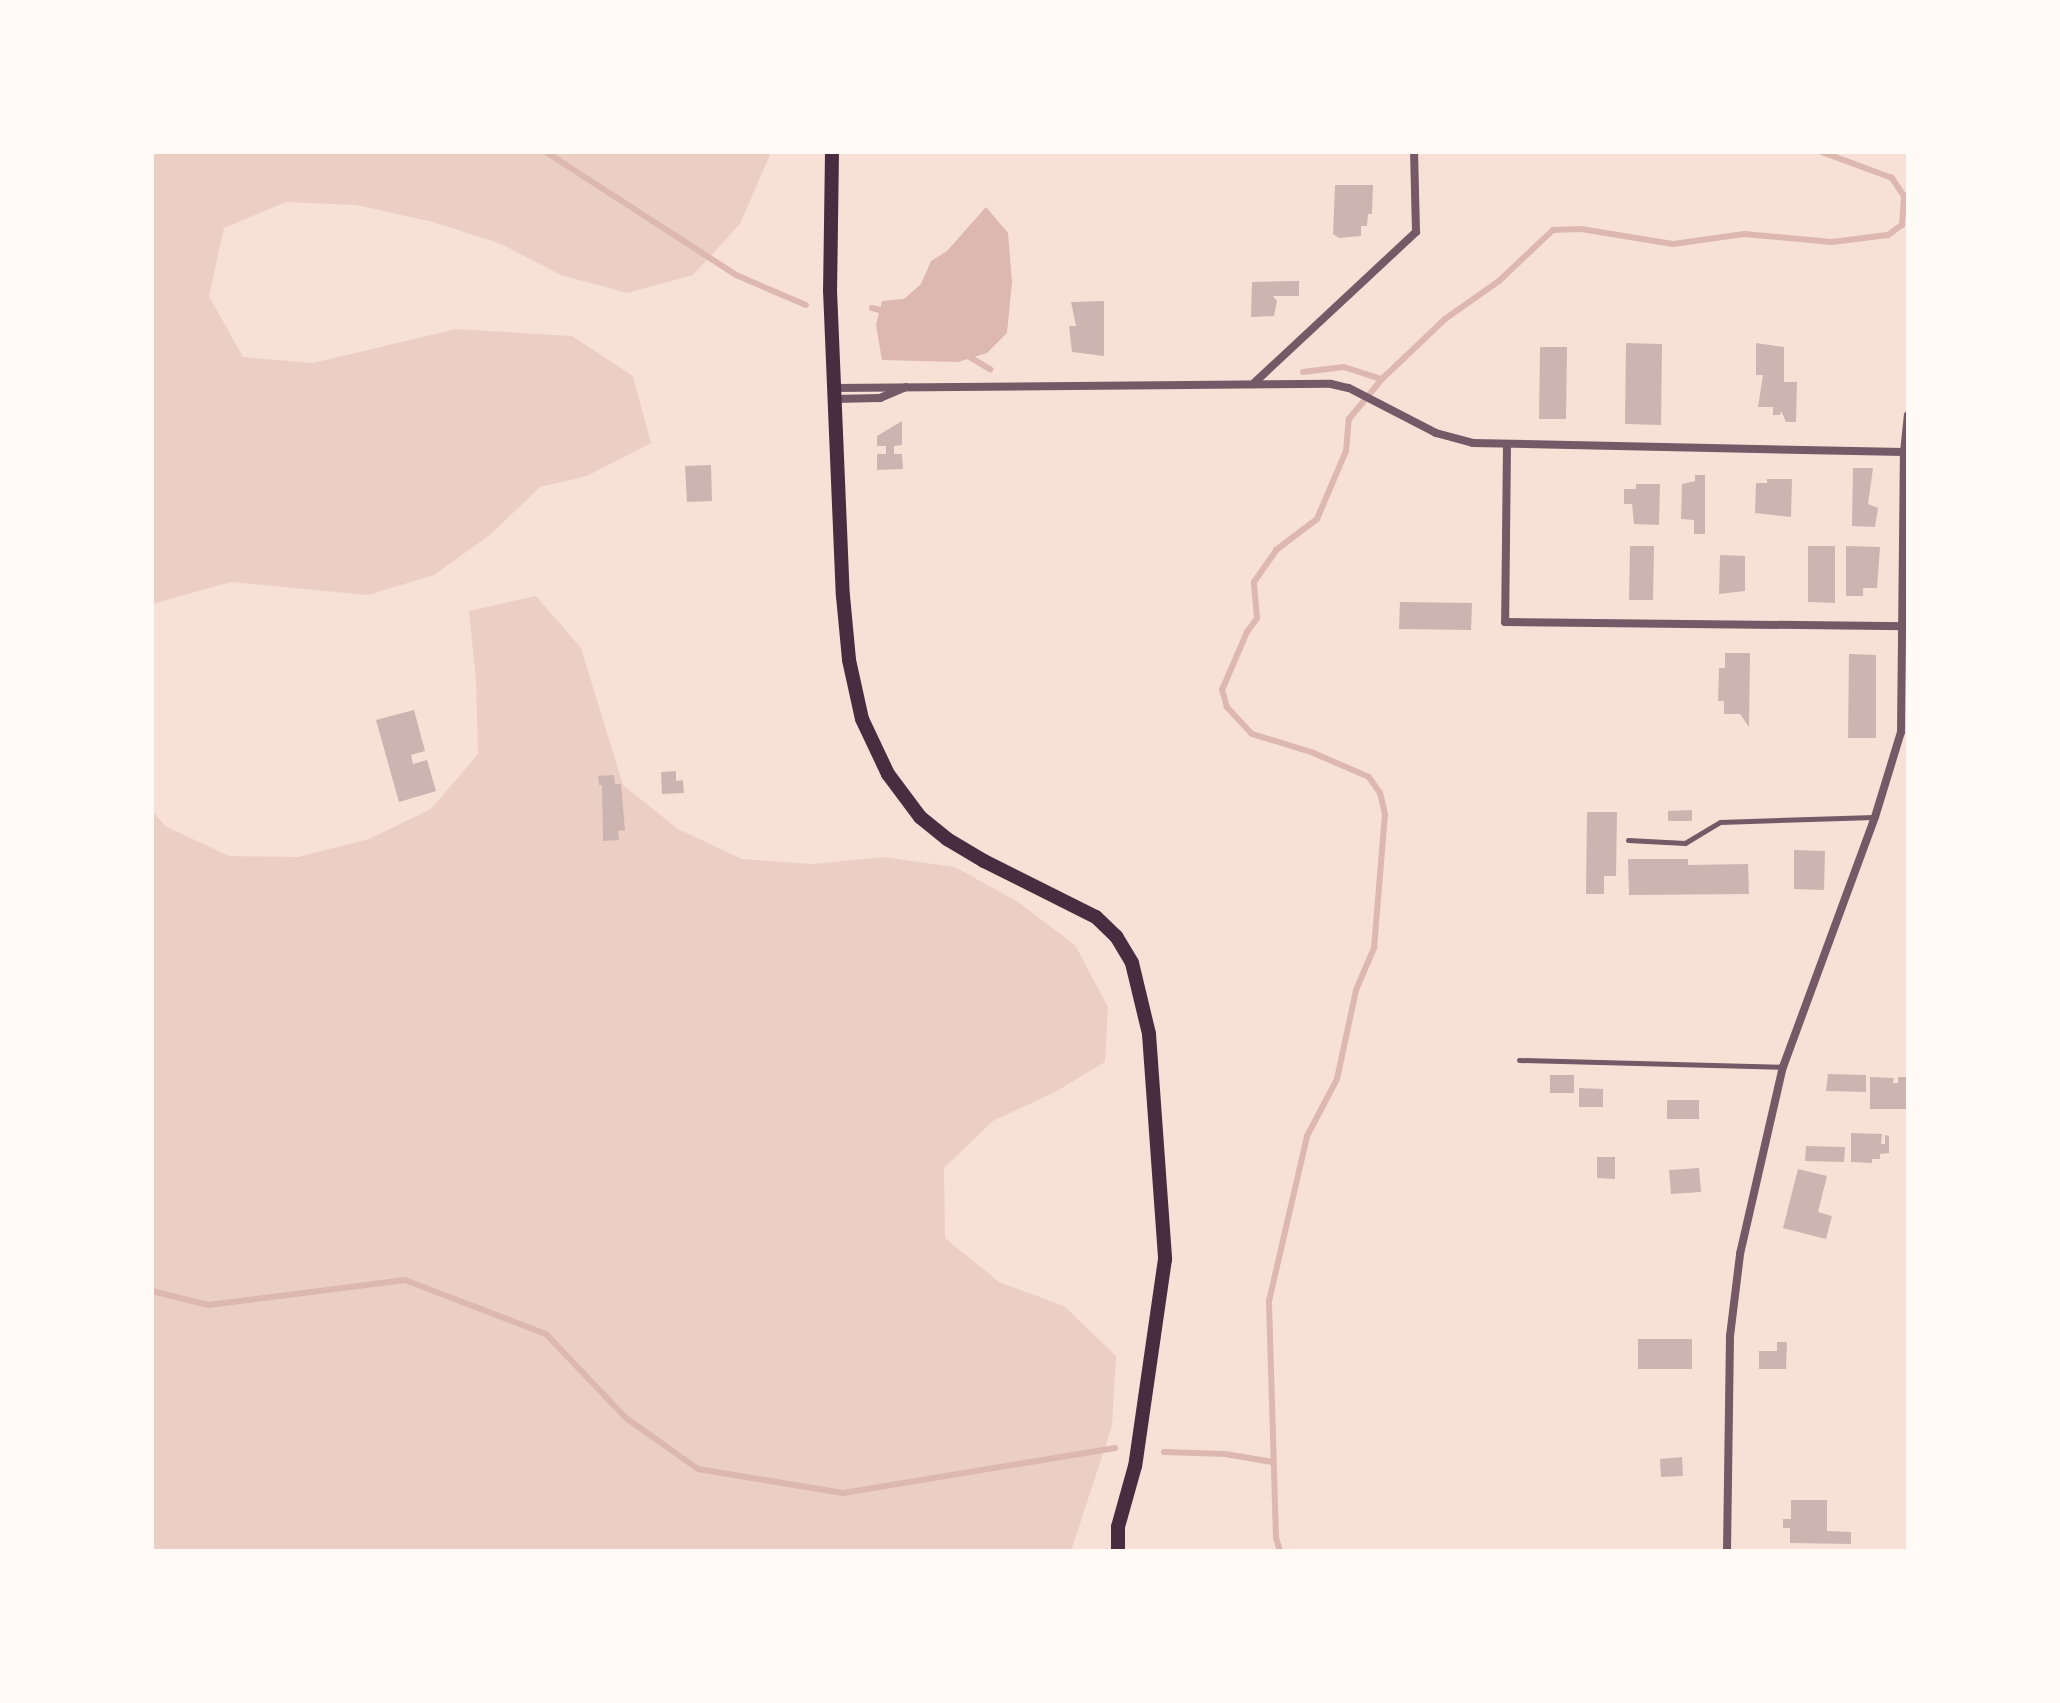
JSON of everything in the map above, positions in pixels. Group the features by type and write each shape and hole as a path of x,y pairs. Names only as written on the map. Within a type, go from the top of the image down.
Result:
{"main road":[{"path":"832,152 829,189 834,393 849,660 862,719 888,774 920,817 947,839 1096,917 1116,936 1132,963 1149,1034 1165,1259 1135,1466 1118,1527 1118,1551"}],"street":[{"path":"1252,385 1416,232 1414,152"},
{"path":"834,393 910,386 1331,384 1349,388 1436,433 1473,443 1904,452"},
{"path":"1727,1551 1730,1336 1738,1267 1783,1067 1904,732 1904,452 1908,415"},
{"path":"1507,444 1505,622 1905,626"}],"lane":[{"path":"1628,840 1685,843 1720,822 1875,817"},
{"path":"1519,1060 1783,1067"}],"shaded area":[{"path":"152,152 771,152 740,224 693,275 627,293 561,275 501,244 433,222 356,205 286,202 224,228 209,296 243,357 313,363 456,329 572,336 633,376 651,443 587,476 540,487 490,535 434,575 368,595 231,582 152,604"},
{"path":"986,207 1008,233 1012,282 1007,333 987,353 958,362 882,360 876,325 882,301 904,299 921,284 931,261 947,251"},
{"path":"536,596 581,648 623,785 678,829 742,859 812,864 883,857 955,867 1018,902 1075,945 1108,1007 1105,1062 1055,1092 993,1121 944,1168 945,1238 999,1282 1064,1306 1116,1356 1112,1426 1071,1551 152,1551 152,810 165,826 229,856 298,857 369,839 431,809 478,754 476,680 469,611"}],"building":[{"path":"1335,185 1373,185 1372,214 1368,214 1367,226 1361,226 1361,236 1339,238 1333,234"},
{"path":"1299,281 1299,296 1273,296 1277,301 1274,316 1251,317 1252,282"},
{"path":"1104,301 1104,356 1072,352 1069,326 1076,326 1071,302"},
{"path":"1626,343 1662,344 1661,425 1625,424"},
{"path":"1756,343 1784,347 1784,382 1797,382 1796,422 1786,422 1781,411 1780,415 1773,415 1773,407 1758,407 1763,375 1756,375"},
{"path":"1540,347 1567,347 1566,419 1539,419"},
{"path":"902,421 902,445 894,446 894,454 902,454 903,469 877,470 877,454 886,454 886,446 877,446 877,436"},
{"path":"711,465 712,501 687,502 685,466"},
{"path":"1853,468 1873,468 1868,504 1878,508 1875,527 1852,526"},
{"path":"1695,475 1705,475 1705,534 1694,534 1694,520 1681,519 1682,484 1695,481"},
{"path":"1767,479 1792,479 1791,517 1755,513 1756,483 1767,483"},
{"path":"1636,484 1660,484 1659,525 1634,524 1632,504 1624,504 1624,489 1636,489"},
{"path":"1630,546 1654,546 1653,600 1629,600"},
{"path":"1808,546 1835,546 1835,603 1808,602"},
{"path":"1846,546 1880,547 1877,588 1863,588 1863,596 1846,596"},
{"path":"1720,555 1745,556 1745,591 1719,594"},
{"path":"1400,602 1472,603 1471,630 1399,629"},
{"path":"1725,653 1750,653 1749,727 1740,714 1724,714 1724,701 1718,701 1719,668 1725,668"},
{"path":"1849,654 1876,655 1876,738 1848,738"},
{"path":"414,710 425,751 411,755 413,764 427,760 436,791 399,802 376,720"},
{"path":"676,771 676,781 683,780 684,793 662,794 661,772"},
{"path":"614,775 615,784 621,784 625,830 618,831 619,840 603,841 602,785 599,785 598,776"},
{"path":"1692,810 1692,821 1668,821 1668,811"},
{"path":"1587,812 1617,812 1616,876 1604,876 1604,894 1586,894"},
{"path":"1794,850 1825,851 1824,890 1794,889"},
{"path":"1628,859 1688,859 1688,865 1748,864 1749,894 1629,895"},
{"path":"1828,1074 1866,1075 1866,1092 1826,1091"},
{"path":"1550,1075 1574,1075 1574,1093 1550,1093"},
{"path":"1870,1077 1894,1078 1893,1083 1898,1083 1898,1077 1908,1077 1908,1109 1870,1109"},
{"path":"1579,1088 1603,1089 1603,1107 1579,1107"},
{"path":"1667,1100 1699,1100 1699,1119 1667,1119"},
{"path":"1851,1133 1882,1134 1881,1144 1885,1144 1885,1135 1889,1136 1889,1153 1880,1154 1880,1159 1872,1159 1872,1163 1851,1162"},
{"path":"1806,1146 1845,1147 1844,1162 1805,1161"},
{"path":"1597,1157 1615,1157 1615,1179 1597,1178"},
{"path":"1699,1168 1701,1192 1671,1194 1669,1170"},
{"path":"1798,1169 1827,1176 1818,1212 1832,1216 1826,1239 1783,1228"},
{"path":"1638,1339 1692,1339 1692,1369 1638,1369"},
{"path":"1777,1342 1787,1342 1786,1369 1759,1369 1759,1351 1777,1351"},
{"path":"1682,1457 1683,1476 1661,1477 1660,1459"},
{"path":"1791,1500 1827,1500 1827,1531 1851,1532 1851,1544 1790,1543 1790,1528 1783,1528 1783,1519 1791,1519"}],"waterway":[{"path":"546,152 736,275 806,305"},
{"path":"1280,1551 1276,1538 1269,1301 1307,1136 1337,1079 1356,990 1374,948 1385,814 1380,793 1369,777 1311,752 1252,734 1227,707 1222,690 1247,632 1257,618 1254,582 1276,550 1317,519 1346,451 1349,419 1382,379 1445,319 1499,281 1553,230 1581,229 1673,244 1744,234 1832,242 1888,235 1902,225 1904,196 1892,178 1822,152"},
{"path":"872,308 888,312"},
{"path":"968,356 990,369"},
{"path":"1303,372 1344,367 1382,379"},
{"path":"152,1291 208,1305 405,1280 546,1334 626,1418 698,1469 843,1493 1115,1448"},
{"path":"1164,1452 1225,1454 1273,1462"}]}
